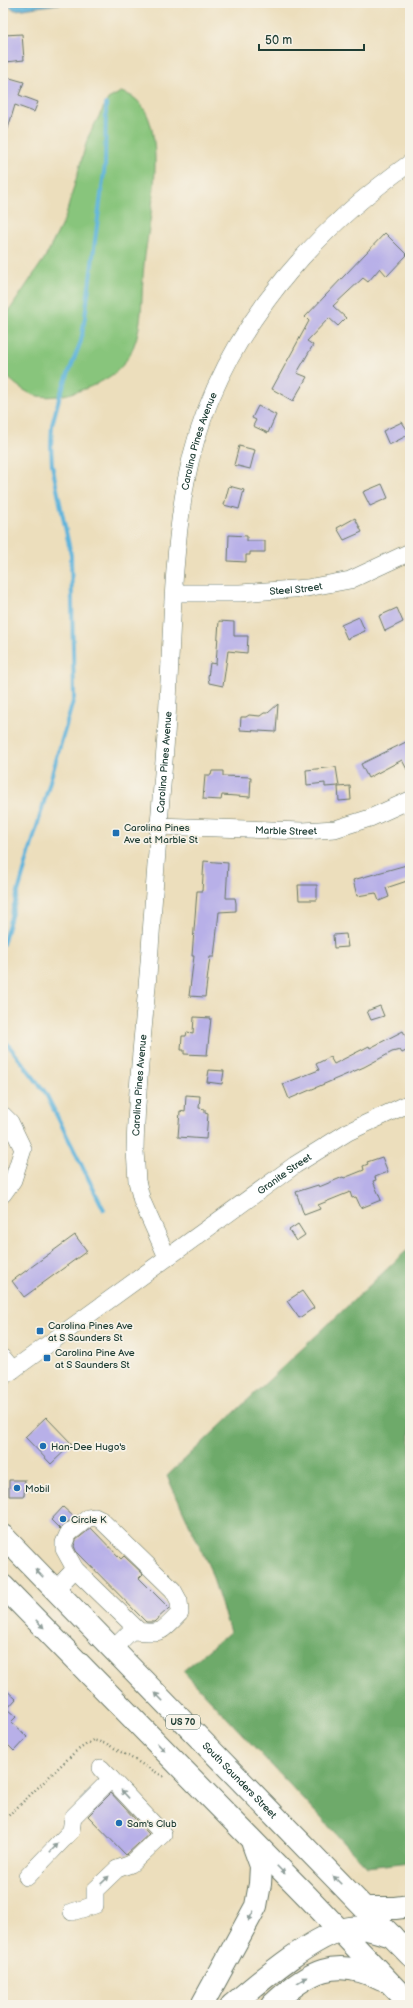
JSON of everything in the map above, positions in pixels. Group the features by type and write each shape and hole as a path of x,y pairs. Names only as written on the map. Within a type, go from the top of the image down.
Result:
{"highway":[{"name":"South Saunders Street","path":"3,1536 410,1955"},
{"path":"3,1586 410,2004"},
{"path":"202,2005 256,1906 260,1884 261,1866 251,1839"},
{"path":"365,1908 395,1908 410,1906"},
{"path":"232,2005 268,1975 325,1936 359,1927 392,1936"},
{"path":"272,2005 295,1984 323,1969 347,1967 364,1971 394,1986"}],"street":[{"name":"Carolina Pines Avenue","path":"167,1257 142,1201 137,1181 135,1151 157,826 165,747 174,593 182,505 194,448 215,392 242,337 278,285 319,239 365,197 410,163"},
{"name":"Steel Street","path":"174,593 240,593 307,588 350,580 410,552"},
{"name":"Marble Street","path":"157,826 303,831 335,829 370,818 410,800"},
{"name":"Granite Street","path":"167,1257 234,1208 321,1148 348,1132 410,1103"},
{"path":"3,1115 10,1122 23,1149 13,1180 3,1194"},
{"path":"6,1368 167,1257"},
{"path":"112,1649 131,1631 156,1633 164,1629 180,1613 179,1601 173,1590 113,1529 95,1517 88,1518 68,1534 64,1543 64,1549 75,1568 139,1631"},
{"path":"55,1590 75,1568"},
{"path":"27,1876 71,1831 73,1817 106,1774 163,1834 131,1864 117,1868 95,1890 95,1905 72,1912"}],"path":[{"path":"3,1821 75,1752 93,1740 107,1744 165,1778 170,1776"}],"green space":[{"path":"121,92 138,101 149,119 154,141 155,168 153,195 144,264 141,317 137,338 132,351 119,369 110,377 101,382 69,394 47,397 33,395 23,390 3,373 3,322 46,256 65,218 88,137 108,99"},
{"path":"410,1249 410,1862 367,1867 183,1671 230,1632 210,1569 167,1476 405,1252"}],"water":[{"path":"5,3 66,3 15,10"}],"building":[{"path":"22,34 24,60 6,62 4,35"},
{"path":"3,76 24,82 19,95 38,102 34,112 15,105 6,135 3,134"},
{"path":"385,233 407,255 387,276 380,268 368,282 363,278 333,306 346,318 338,326 329,318 307,341 313,345 297,373 307,377 293,401 272,389 309,321 305,317"},
{"path":"258,406 276,415 268,433 253,426 256,420 252,418"},
{"path":"402,422 410,434 389,445 383,431"},
{"path":"239,446 255,450 250,469 234,465"},
{"path":"382,484 388,498 370,506 363,492"},
{"path":"229,486 244,490 239,509 224,505"},
{"path":"355,518 362,532 344,540 337,528"},
{"path":"229,535 247,536 247,541 265,541 265,552 250,552 250,555 246,555 246,562 228,561"},
{"path":"397,608 403,622 385,631 379,616"},
{"path":"359,617 365,631 347,639 341,625"},
{"path":"219,621 234,622 234,636 248,636 247,653 228,651 223,686 209,683 208,677 210,663 216,664"},
{"path":"278,704 276,732 240,730 241,717 246,717 249,715 260,716 264,713 268,713"},
{"path":"410,740 410,775 402,760 368,778 361,764"},
{"path":"336,767 339,786 325,787 325,783 307,785 306,770"},
{"path":"212,771 223,771 223,776 251,777 250,797 222,795 221,800 203,799 205,775 211,775"},
{"path":"350,786 351,800 339,801 338,787"},
{"path":"204,861 228,863 226,898 235,898 236,903 236,911 219,912 214,957 210,957 205,997 189,996 194,956 192,956 197,891 202,891"},
{"path":"410,864 410,880 386,888 389,897 379,901 376,893 357,896 353,880"},
{"path":"298,885 317,885 317,900 299,900"},
{"path":"346,934 348,947 334,948 333,935"},
{"path":"380,1006 384,1016 371,1020 367,1011"},
{"path":"194,1017 211,1018 207,1055 184,1054 184,1050 181,1050 182,1036 186,1036 187,1032 193,1033"},
{"path":"403,1031 410,1044 410,1049 402,1053 400,1050 392,1052 364,1067 289,1099 283,1084 319,1070 316,1064 330,1057 334,1064"},
{"path":"209,1070 224,1071 222,1084 207,1082"},
{"path":"186,1095 200,1096 199,1108 205,1109 205,1113 208,1114 206,1139 178,1137 180,1111 185,1112"},
{"path":"382,1157 388,1172 375,1177 376,1180 373,1181 381,1200 361,1208 356,1197 352,1198 350,1192 318,1205 320,1209 304,1215 296,1192 318,1185 319,1187 364,1170 363,1166 368,1164 367,1162"},
{"path":"298,1224 305,1235 296,1241 289,1230"},
{"path":"75,1235 87,1251 24,1297 12,1281"},
{"path":"302,1291 314,1308 299,1318 287,1301"},
{"path":"46,1417 72,1444 51,1464 25,1437"},
{"name":"Mobil","path":"9,1480 25,1480 24,1496 9,1496"},
{"name":"Circle K","path":"63,1507 74,1517 60,1529 51,1520"},
{"name":"Circle K","path":"91,1528 121,1559 124,1556 143,1574 139,1578 169,1608 154,1622 146,1622 76,1551 74,1546 76,1540"},
{"path":"3,1687 16,1699 7,1709 16,1717 11,1722 27,1737 14,1751 3,1740"},
{"name":"Sam's Club","path":"111,1793 149,1834 126,1855 88,1816"}],"waterway":[{"path":"3,944 74,698 71,555 52,465 52,425 60,395 81,341 105,165 106,104"},
{"path":"3,1038 45,1092 104,1210"}],"place":[{"name":"Carolina Pines Ave at Marble St","path":"116,833"},
{"name":"Carolina Pines Ave at S Saunders St","path":"40,1331"},
{"name":"Carolina Pine Ave at S Saunders St","path":"47,1358"},
{"name":"Han-Dee Hugo's","path":"43,1446"},
{"name":"Mobil","path":"17,1488"},
{"name":"Circle K","path":"63,1519"},
{"name":"Sam's Club","path":"119,1823"}]}
